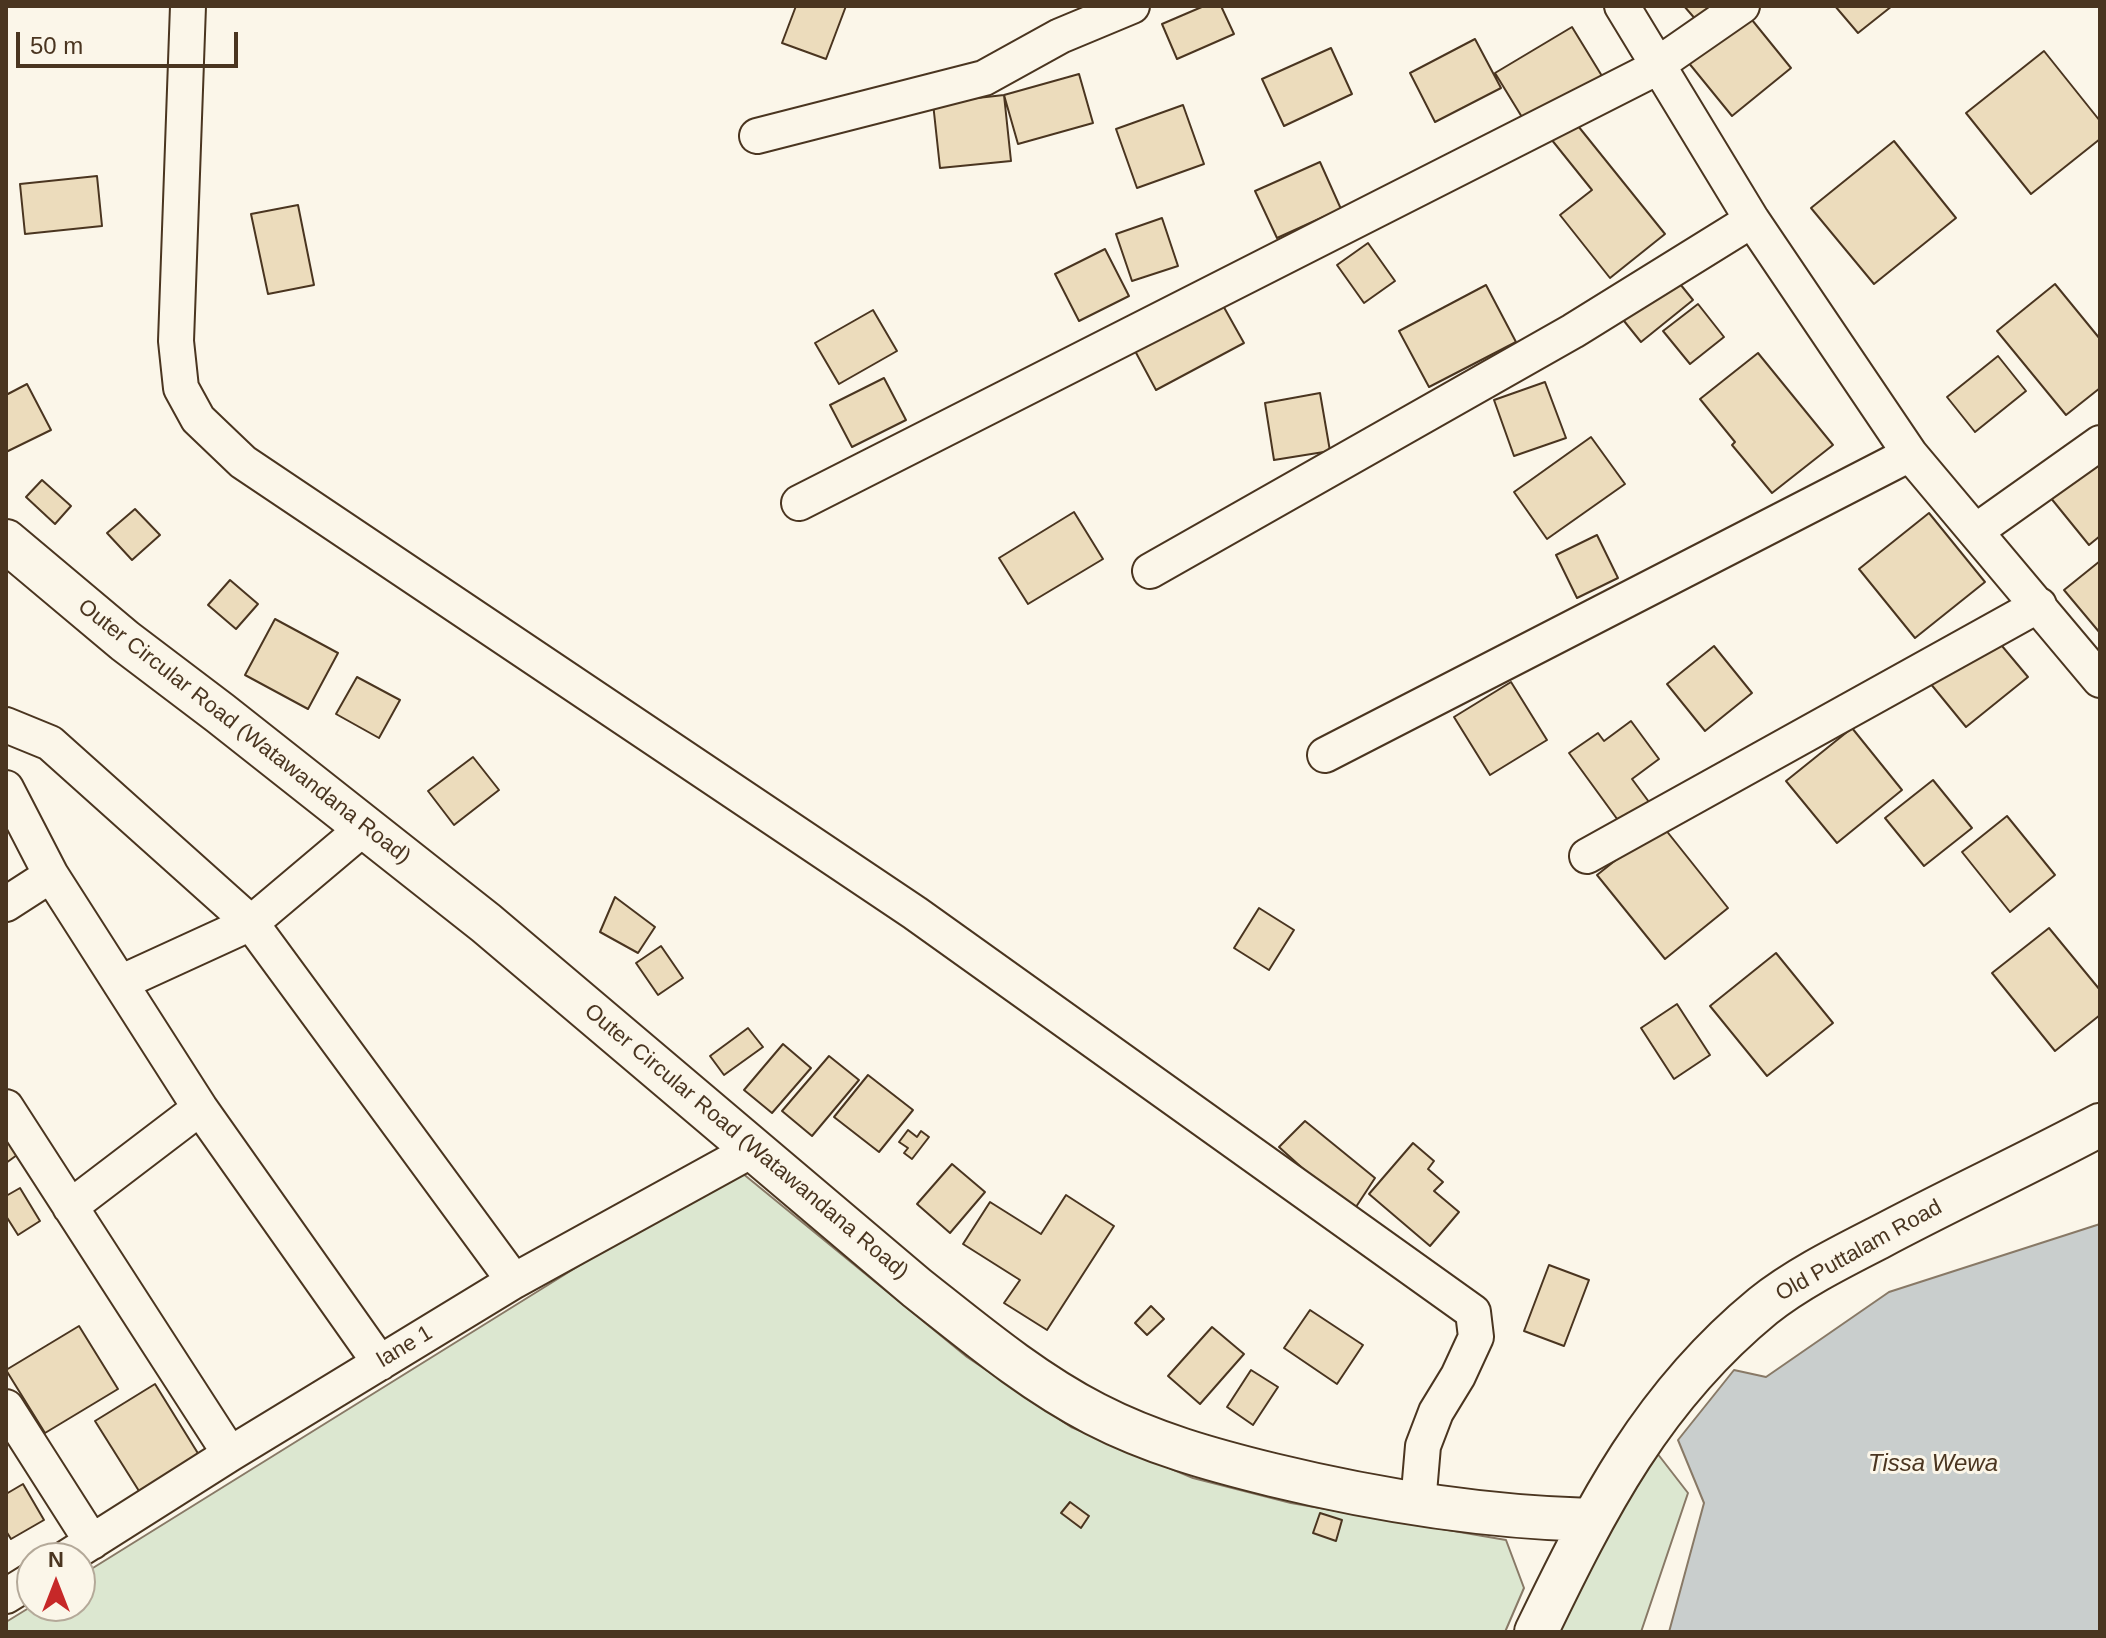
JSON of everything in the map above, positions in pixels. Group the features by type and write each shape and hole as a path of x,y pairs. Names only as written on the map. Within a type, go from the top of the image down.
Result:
{"main road":[{"name":"Outer Circular Road (Watawandana Road)","path":"6,541 125,641 366,826 497,932 752,1150 986,1342 1091,1412 1165,1444 1231,1465 1315,1485 1418,1504 1550,1519 1590,1520"},
{"name":"Old Puttalam Road","path":"1536,1632 1590,1520 1652,1421 1691,1374 1765,1304 1862,1246 2100,1125"}],"street":[{"path":"188,6 176,341 181,388 198,419 243,462 915,913 1473,1312 1476,1337 1458,1376 1436,1412 1423,1446 1418,1504"},
{"path":"757,136 984,78 1060,36 1132,6"},
{"path":"1622,6 1752,220 1910,454 2100,680"},
{"path":"799,503 1644,74 1742,6"},
{"path":"1150,571 1573,331 1752,220"},
{"path":"1976,531 2100,443"},
{"path":"1325,755 1910,454"},
{"path":"1587,856 2039,605"},
{"path":"6,725 50,743 251,923 514,1281"},
{"path":"6,788 51,875 200,1108 380,1363"},
{"path":"120,983 251,923 366,826"},
{"path":"6,904 51,875"},
{"path":"6,1107 230,1454"},
{"path":"70,1207 200,1108"},
{"name":"lane 1","path":"92,1542 514,1281 752,1150"},
{"path":"6,1407 75,1542"}],"green space":[{"path":"736,1168 967,1357 1071,1427 1193,1478 1291,1503 1506,1540 1524,1588 1505,1632 6,1632 6,1622 16,1616 16,1622 96,1622 96,1566"},
{"path":"1657,1453 1688,1493 1641,1632 1559,1632 1607,1536"}],"water":[{"name":"Tissa Wewa","path":"2100,1224 2100,1632 1669,1632 1704,1503 1678,1440 1734,1370 1766,1377 1889,1292"}],"building":[{"path":"796,6 846,6 826,59 782,43"},
{"path":"1204,6 1221,6 1234,34 1177,59 1162,24"},
{"path":"1684,6 1716,6 1697,21"},
{"path":"1835,6 1892,6 1858,33"},
{"path":"1748,15 1791,68 1732,116 1688,62"},
{"path":"1572,27 1602,76 1525,122 1495,73"},
{"path":"1475,39 1501,88 1435,122 1410,73"},
{"path":"1331,48 1352,94 1284,126 1262,79"},
{"path":"2044,51 2100,121 2100,139 2031,194 1966,113"},
{"path":"1079,74 1093,123 1018,144 1004,95"},
{"path":"1004,95 1011,161 940,168 933,103"},
{"path":"1183,105 1204,164 1137,188 1116,129"},
{"path":"1570,116 1665,234 1610,278 1560,215 1592,190 1547,134"},
{"path":"1894,141 1956,218 1874,284 1811,208"},
{"path":"1320,162 1341,209 1277,238 1255,191"},
{"path":"97,176 102,226 25,234 20,184"},
{"path":"298,205 314,285 268,294 251,214"},
{"path":"1162,218 1178,266 1132,281 1116,234"},
{"path":"1368,243 1395,281 1364,303 1337,265"},
{"path":"1105,249 1129,296 1079,321 1055,274"},
{"path":"1672,274 1693,300 1641,342 1620,316"},
{"path":"2055,284 2100,339 2100,388 2066,415 1997,331"},
{"path":"1486,285 1516,342 1429,387 1399,331"},
{"path":"1221,302 1244,343 1156,390 1134,349"},
{"path":"1698,304 1724,337 1690,364 1663,331"},
{"path":"873,310 897,351 839,384 815,343"},
{"path":"1758,353 1833,445 1772,493 1732,445 1735,442 1700,399"},
{"path":"1998,356 2026,391 1975,432 1947,397"},
{"path":"884,378 906,420 852,447 830,405"},
{"path":"1545,382 1566,438 1514,456 1494,400"},
{"path":"27,384 51,430 6,452 6,395"},
{"path":"1320,393 1330,451 1274,460 1265,403"},
{"path":"1591,437 1625,484 1547,539 1514,492"},
{"path":"2100,457 2100,536 2089,545 2050,497"},
{"path":"42,480 71,506 55,524 26,497"},
{"path":"135,509 160,535 132,560 107,533"},
{"path":"1074,512 1103,559 1028,604 999,558"},
{"path":"1929,513 1985,582 1915,638 1859,569"},
{"path":"1597,535 1618,578 1577,598 1556,555"},
{"path":"2100,561 2100,633 2064,590"},
{"path":"230,580 258,604 236,629 208,605"},
{"path":"275,619 338,653 308,709 245,675"},
{"path":"1992,634 2028,677 1966,727 1930,683"},
{"path":"1714,646 1752,693 1705,731 1667,684"},
{"path":"357,677 400,700 379,738 336,714"},
{"path":"1511,682 1547,740 1490,775 1454,717"},
{"path":"1631,721 1659,759 1632,779 1649,802 1620,823 1569,753 1598,733 1604,741"},
{"path":"1852,728 1902,790 1837,843 1786,781"},
{"path":"473,757 499,790 454,825 428,791"},
{"path":"1933,780 1972,828 1924,866 1885,818"},
{"path":"2007,816 2055,875 2010,912 1962,852"},
{"path":"1661,824 1728,908 1665,959 1597,875"},
{"path":"615,897 655,927 638,953 600,932"},
{"path":"1259,908 1294,930 1269,970 1234,948"},
{"path":"2049,928 2100,990 2100,1015 2055,1051 1992,973"},
{"path":"661,946 683,978 658,995 636,963"},
{"path":"1776,953 1833,1023 1767,1076 1710,1006"},
{"path":"1677,1004 1710,1055 1674,1079 1641,1028"},
{"path":"748,1028 763,1047 724,1075 710,1056"},
{"path":"783,1044 811,1068 772,1113 744,1090"},
{"path":"829,1056 859,1080 812,1136 782,1111"},
{"path":"868,1075 913,1110 879,1152 834,1117"},
{"path":"1305,1121 1375,1178 1352,1213 1279,1147"},
{"path":"908,1130 917,1137 921,1131 929,1137 912,1159 904,1153 908,1148 899,1142"},
{"path":"6,1138 17,1155 6,1163"},
{"path":"1413,1143 1434,1161 1428,1169 1443,1182 1434,1191 1459,1212 1430,1246 1369,1194"},
{"path":"952,1164 985,1192 950,1233 917,1204"},
{"path":"20,1188 40,1221 18,1235 6,1216 6,1196"},
{"path":"1066,1195 1114,1226 1047,1330 1004,1303 1020,1280 963,1244 990,1202 1041,1234"},
{"path":"1549,1265 1589,1280 1564,1346 1524,1331"},
{"path":"1151,1306 1164,1319 1147,1335 1135,1323"},
{"path":"1310,1310 1363,1345 1337,1384 1284,1348"},
{"path":"79,1326 118,1389 45,1433 6,1370"},
{"path":"1212,1327 1244,1354 1200,1404 1168,1376"},
{"path":"1251,1370 1278,1387 1253,1425 1227,1407"},
{"path":"155,1384 199,1455 139,1491 95,1421"},
{"path":"23,1484 44,1520 11,1539 6,1531 6,1494"},
{"path":"1070,1502 1089,1516 1081,1528 1061,1513"},
{"path":"1320,1513 1342,1520 1336,1541 1313,1533"}]}
